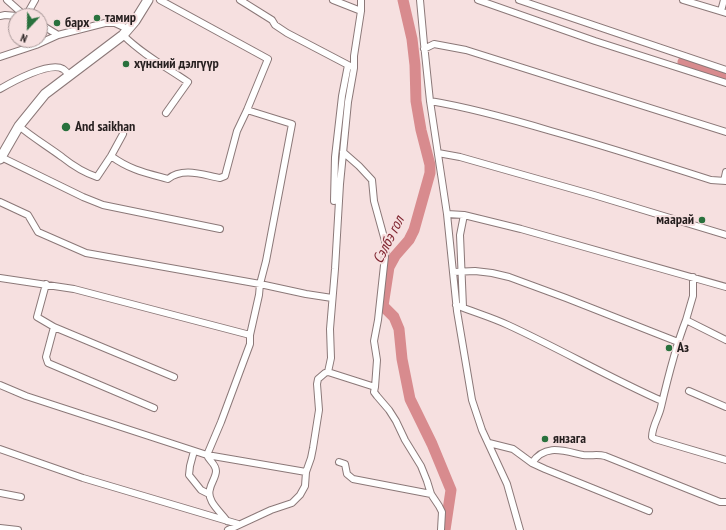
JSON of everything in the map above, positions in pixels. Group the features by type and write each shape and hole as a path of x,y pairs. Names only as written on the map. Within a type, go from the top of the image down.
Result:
{"main road":[{"path":"0,158 18,126 45,94 126,32 148,0"}],"street":[{"path":"7,0 16,8"},
{"path":"111,156 123,165 168,179 174,174 183,172 220,178 225,176 237,131 268,59 160,0"},
{"path":"240,0 272,20 274,25 287,33 351,67"},
{"path":"333,0 361,11"},
{"path":"334,201 335,157 342,96 354,56 361,11 361,0"},
{"path":"420,0 430,101 447,214 456,305 472,400 478,420 507,484 520,530"},
{"path":"478,0 595,41 726,83"},
{"path":"519,0 726,70"},
{"path":"682,0 723,12 724,0"},
{"path":"0,57 36,45 58,35 104,23 115,23 126,32 144,52 188,82 166,113"},
{"path":"48,29 58,35"},
{"path":"424,49 434,44 466,50 726,132"},
{"path":"0,88 33,72 48,68 56,67 63,69 70,76"},
{"path":"328,372 337,227 351,67"},
{"path":"430,101 461,106 506,118 594,143 711,180 725,181 726,172"},
{"path":"227,521 214,504 209,494 216,470 213,463 208,459 207,455 250,344 250,335 266,261 292,124 247,110"},
{"path":"18,126 66,160 97,177 123,134"},
{"path":"343,152 372,180 374,201 386,247 378,320 374,341 377,360 374,392 389,410 420,466 427,481 430,494 442,512 441,530"},
{"path":"438,153 460,157 594,195 726,235"},
{"path":"0,158 103,205 220,230"},
{"path":"0,202 28,215 38,232 86,253 332,298"},
{"path":"447,214 464,215 521,229 726,287"},
{"path":"463,307 460,235 464,215"},
{"path":"453,272 475,271 492,273 509,278 566,298 678,342"},
{"path":"693,277 693,296 652,433 653,438 726,460"},
{"path":"0,278 74,289 250,335"},
{"path":"46,284 37,317 54,327 174,377"},
{"path":"456,305 507,325 662,401"},
{"path":"686,320 726,340"},
{"path":"54,327 46,357 48,363 154,408"},
{"path":"228,530 238,524 271,510 292,503 300,495 305,486 306,472 311,458 319,410 318,379 328,372 375,387"},
{"path":"0,385 26,396 207,455 306,472"},
{"path":"688,391 726,407"},
{"path":"489,443 513,449 532,463 649,512"},
{"path":"0,449 83,478 238,524"},
{"path":"532,463 536,457 558,449 584,455 598,454 720,502 726,502"},
{"path":"194,451 189,475 201,490 209,494"},
{"path":"340,462 345,464 346,474 353,479 430,494"},
{"path":"0,493 22,497"},
{"path":"0,528 18,530"}],"waterway":[{"name":"Сэлбэ гол","path":"403,0 412,39 415,65 416,101 421,130 430,165 430,173 414,230 409,240 395,256 389,267 383,306 394,317 399,329 402,359 410,399 432,444 451,490 445,530"},
{"path":"683,62 726,77"}],"place":[{"name":"тамир","path":"97,18"},
{"name":"барх","path":"57,23"},
{"name":"хүнсний дэлгүүр","path":"126,64"},
{"name":"And saikhan","path":"66,127"},
{"name":"маарай","path":"702,220"},
{"name":"Аз","path":"669,348"},
{"name":"янзага","path":"545,439"}]}
